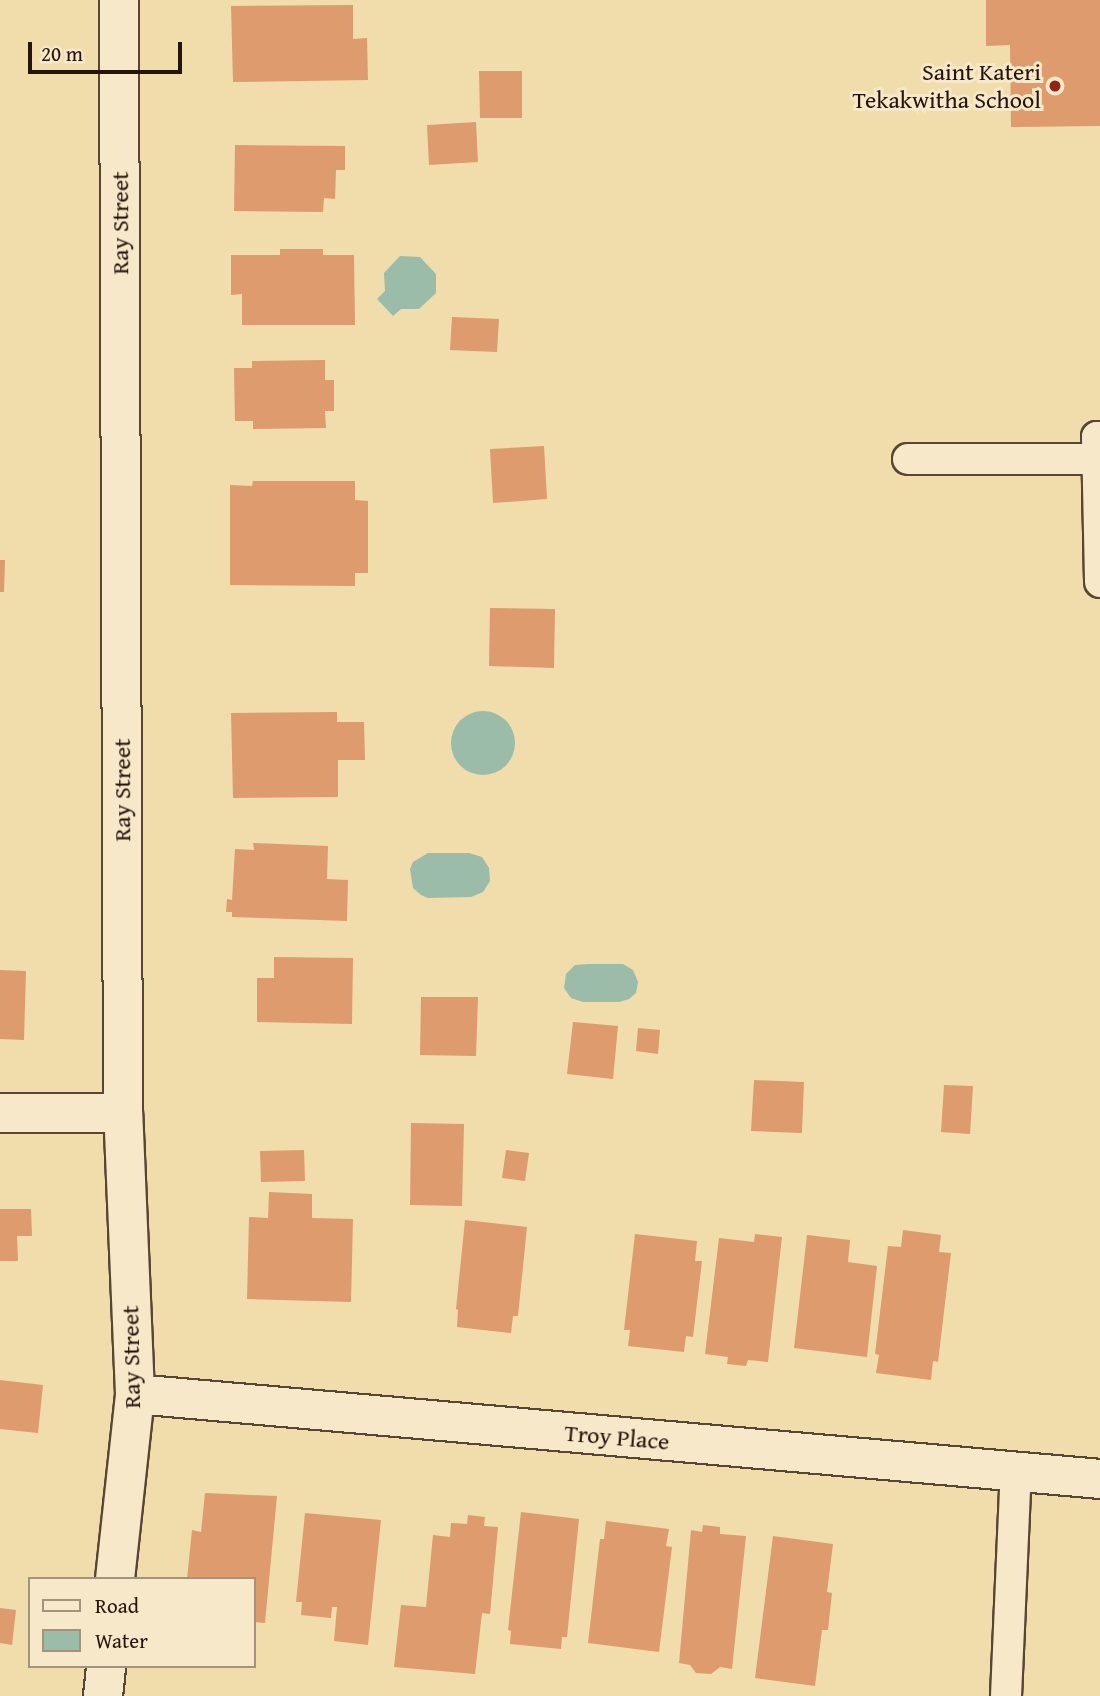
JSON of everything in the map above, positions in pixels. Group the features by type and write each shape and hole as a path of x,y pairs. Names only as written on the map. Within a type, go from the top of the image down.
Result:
{"street":[{"name":"Ray Street","path":"115,1577 135,1394 122,1113 119,0"},
{"path":"0,1113 122,1113"},
{"name":"Troy Place","path":"135,1394 1100,1479"},
{"path":"103,1696 106,1668"}],"lane":[{"path":"908,459 1099,448 1100,582"},
{"path":"1006,1696 1016,1471"}],"water":[{"path":"400,256 420,257 436,274 436,293 419,309 401,309 393,316 377,299 385,291 384,273"},
{"path":"483,711 506,720 515,743 506,766 483,775 460,766 451,743 460,720"},
{"path":"428,853 469,853 482,857 489,868 490,881 483,892 471,897 428,898 421,895 413,888 410,869 413,862"},
{"path":"623,964 633,970 638,982 636,993 619,1002 583,1002 571,998 564,988 566,974 575,965"}],"building":[{"name":"Saint Kateri Tekakwitha School","path":"986,0 1100,0 1100,126 1011,127 1010,45 986,46"},
{"path":"353,5 353,39 367,38 368,80 233,82 231,6"},
{"path":"479,71 522,71 522,118 480,118"},
{"path":"476,122 478,162 429,165 427,125"},
{"path":"235,145 345,146 345,170 336,170 335,199 324,198 323,212 234,211"},
{"path":"280,249 323,249 323,255 354,255 355,325 242,325 242,294 231,295 231,255 280,255"},
{"path":"452,317 499,319 497,352 450,350"},
{"path":"325,360 325,380 334,380 334,411 325,411 326,428 253,429 253,421 235,421 234,368 252,368 252,361"},
{"path":"544,446 547,499 493,503 490,449"},
{"path":"253,481 355,481 355,500 368,501 368,573 355,573 355,586 230,585 230,485 252,486"},
{"path":"0,560 5,560 4,592 0,592"},
{"path":"490,608 555,609 554,668 489,666"},
{"path":"337,712 337,722 364,722 365,760 338,760 338,797 233,798 231,713"},
{"path":"253,843 328,846 327,879 348,880 347,921 232,917 232,912 226,912 227,899 232,900 235,849 254,850"},
{"path":"274,957 353,958 352,1024 257,1022 257,978 274,978"},
{"path":"0,970 26,971 24,1040 0,1039"},
{"path":"421,997 478,997 476,1056 420,1055"},
{"path":"573,1022 618,1026 613,1079 567,1074"},
{"path":"638,1028 660,1030 658,1054 636,1051"},
{"path":"754,1080 804,1082 802,1133 751,1131"},
{"path":"944,1085 973,1086 970,1134 941,1132"},
{"path":"411,1123 464,1124 462,1206 410,1205"},
{"path":"304,1150 305,1181 261,1182 260,1151"},
{"path":"506,1150 529,1153 525,1181 502,1178"},
{"path":"269,1192 312,1194 312,1218 353,1219 351,1302 247,1299 249,1217 268,1218"},
{"path":"0,1209 31,1209 32,1236 17,1236 18,1261 0,1261"},
{"path":"465,1220 527,1227 518,1316 513,1316 511,1333 457,1327 456,1309"},
{"path":"903,1230 941,1235 939,1252 951,1253 938,1362 933,1361 931,1380 876,1373 879,1355 875,1354 888,1246 901,1247"},
{"path":"635,1234 697,1241 695,1261 702,1261 693,1337 686,1336 684,1352 628,1346 630,1330 624,1330"},
{"path":"755,1234 782,1237 768,1362 748,1360 746,1366 727,1364 728,1357 705,1354 719,1238 754,1242"},
{"path":"807,1235 850,1240 848,1262 877,1266 867,1357 794,1348"},
{"path":"0,1380 43,1385 38,1433 0,1429"},
{"path":"205,1493 277,1496 265,1623 256,1622 256,1577 187,1577 192,1530 201,1532"},
{"path":"521,1512 579,1519 567,1637 562,1637 561,1649 510,1644 511,1631 508,1630"},
{"path":"305,1513 381,1520 368,1645 334,1641 337,1607 332,1607 331,1618 301,1615 302,1602 296,1602"},
{"path":"468,1515 485,1517 484,1526 498,1527 490,1614 482,1613 475,1674 394,1667 401,1605 426,1607 433,1535 450,1537 451,1523 467,1524"},
{"path":"606,1521 669,1529 666,1546 672,1547 659,1652 588,1643 600,1539 604,1539"},
{"path":"703,1525 720,1527 720,1534 746,1536 732,1669 720,1667 711,1674 696,1673 690,1665 679,1663 691,1530 702,1532"},
{"path":"773,1536 833,1544 827,1592 832,1593 828,1630 822,1630 815,1686 755,1678"},
{"path":"0,1608 16,1610 12,1645 0,1643"}],"place":[{"name":"Saint Kateri Tekakwitha School","path":"1055,86"}]}
